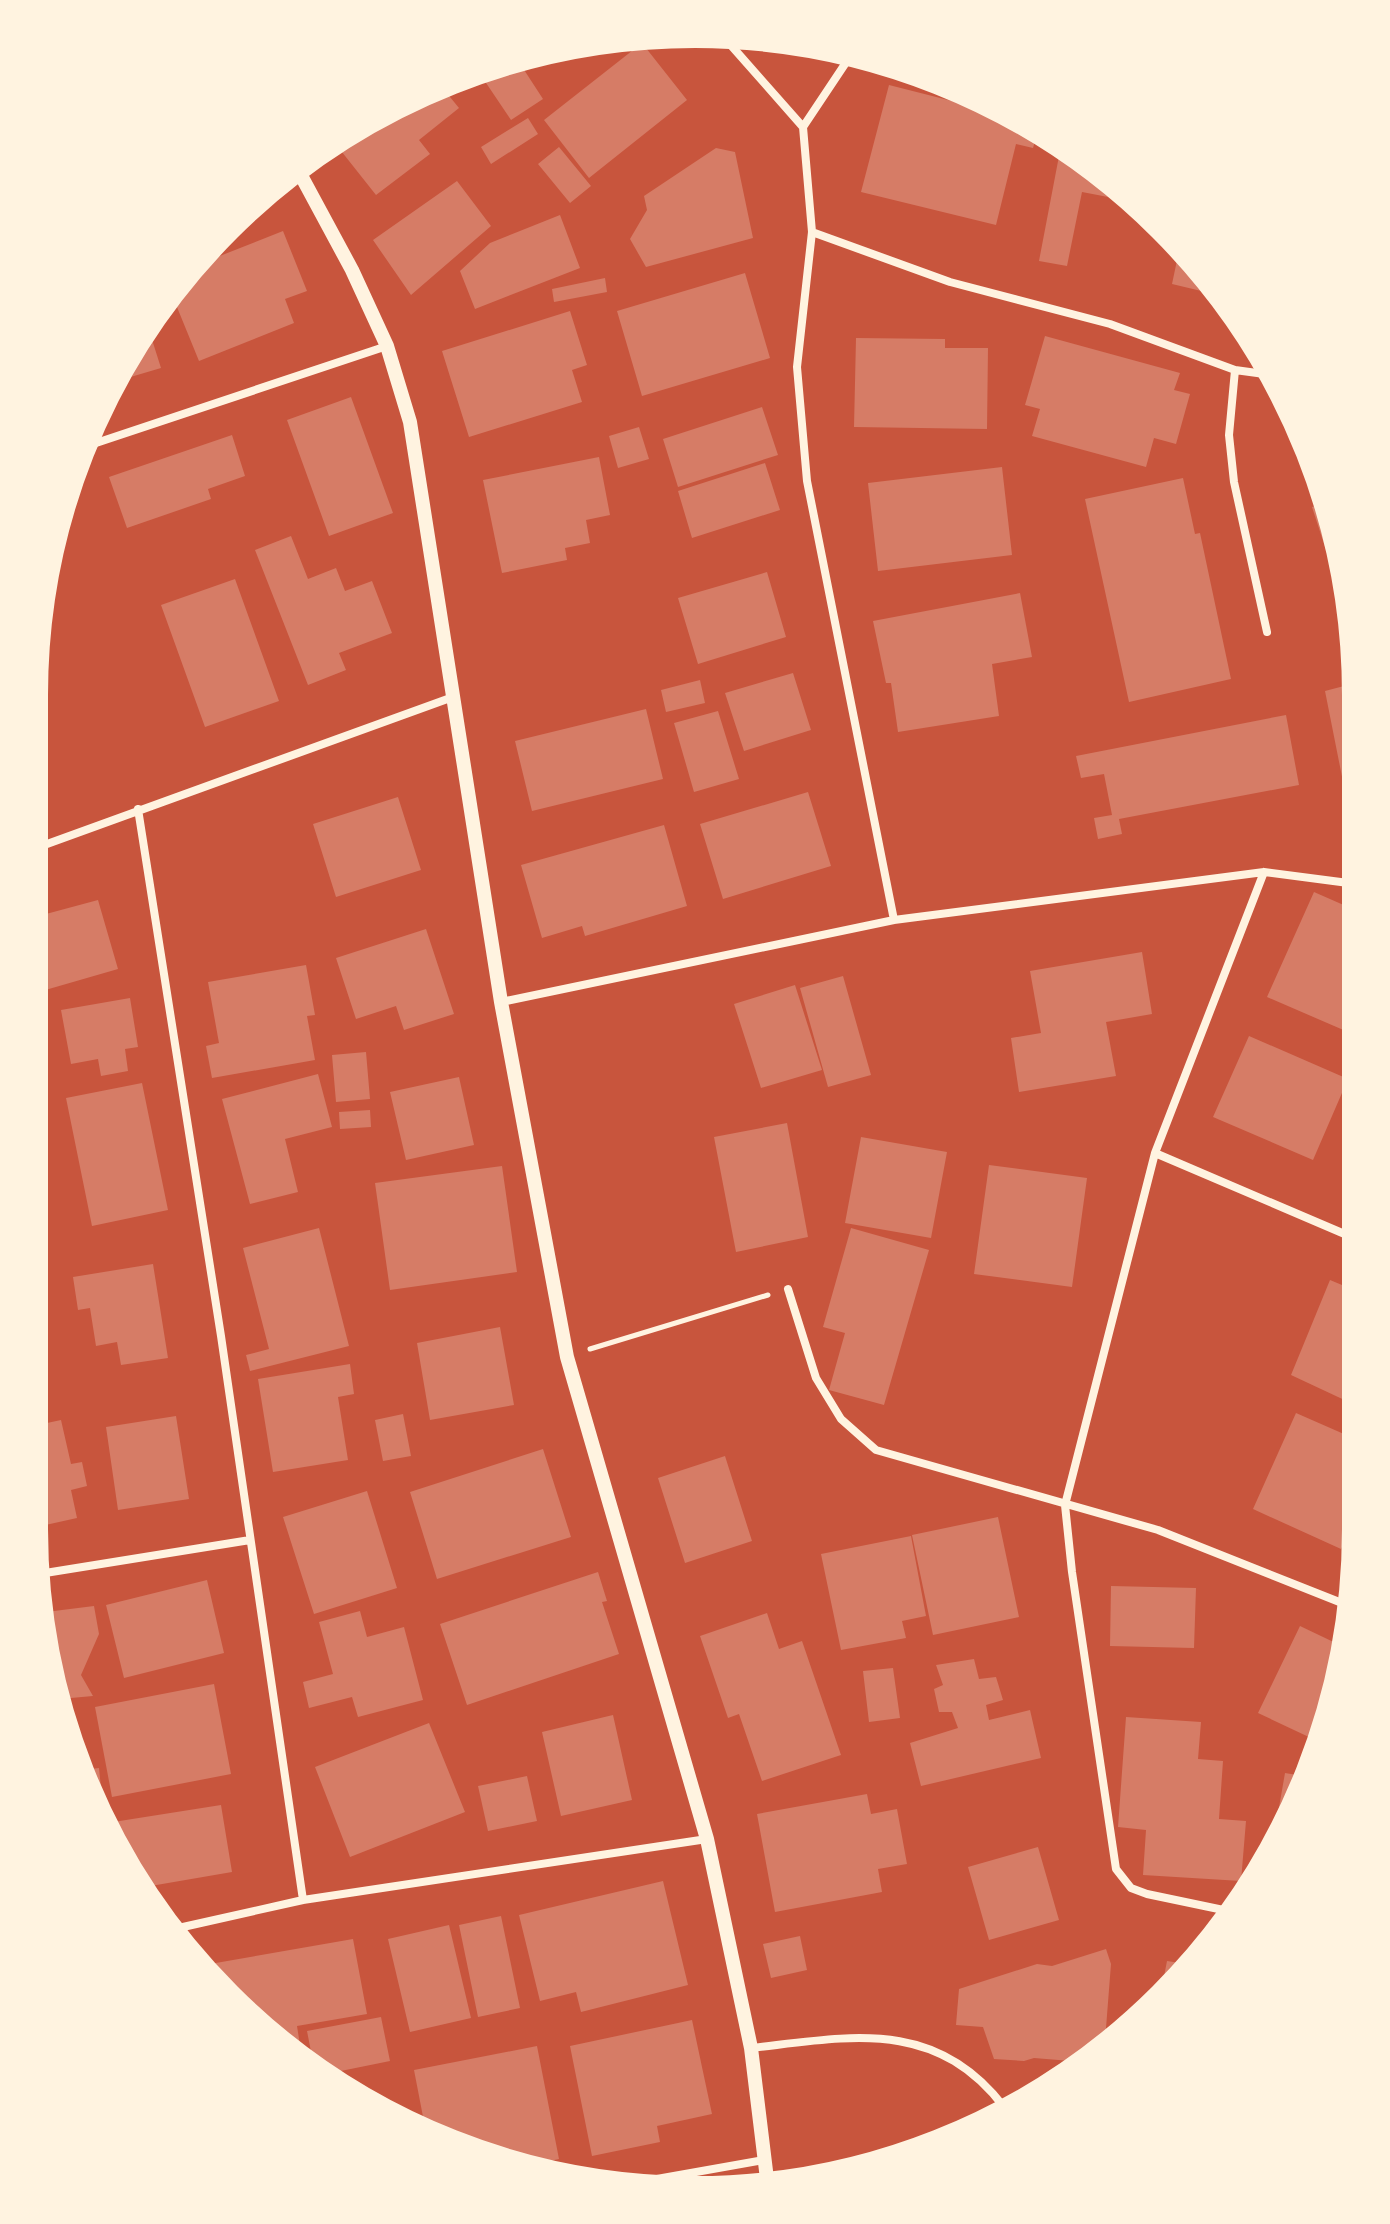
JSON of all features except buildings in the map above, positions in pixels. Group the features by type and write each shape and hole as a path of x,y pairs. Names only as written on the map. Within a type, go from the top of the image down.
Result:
{"street":[{"path":"732,47 803,127 812,232 797,367 807,481 894,920"},
{"path":"803,127 845,64"},
{"path":"302,178 352,270 387,346 410,422 501,1002 567,1357 707,1839 751,2048 766,2174"},
{"path":"812,232 950,282 1110,324 1235,370 1258,373"},
{"path":"97,443 387,346"},
{"path":"1235,370 1229,435 1234,482 1267,632"},
{"path":"46,844 453,697"},
{"path":"138,809 221,1336 303,1900"},
{"path":"1221,1909 1131,1888 1116,1869 1065,1505 1155,1153 1264,872"},
{"path":"501,1002 894,920 1264,872 1344,882"},
{"path":"1155,1153 1344,1234"},
{"path":"788,1289 816,1378 841,1419 876,1450 1158,1530 1339,1602"},
{"path":"47,1573 250,1540"},
{"path":"183,1927 303,1900 707,1839"},
{"path":"751,2048 852,2036 891,2039 937,2052 961,2063 987,2084 1000,2102"},
{"path":"666,2177 764,2160"}],"path":[{"path":"567,1357 788,1289"}]}
